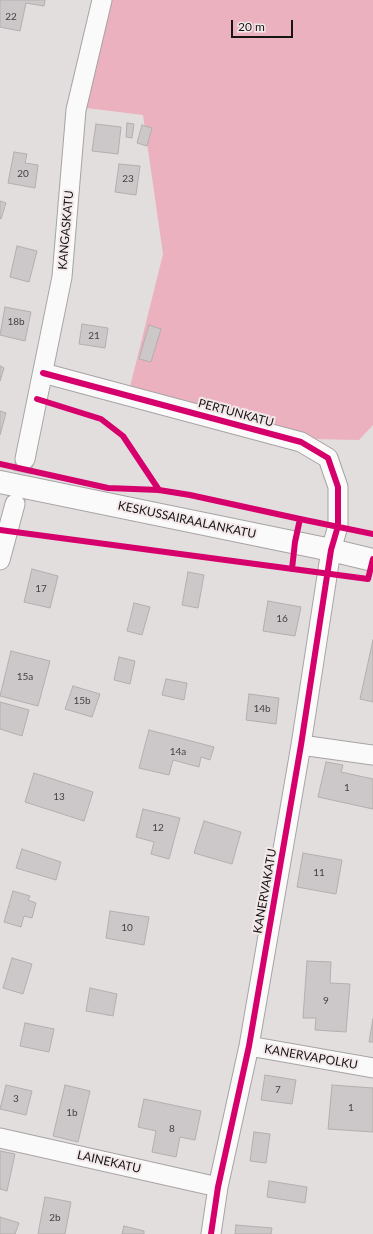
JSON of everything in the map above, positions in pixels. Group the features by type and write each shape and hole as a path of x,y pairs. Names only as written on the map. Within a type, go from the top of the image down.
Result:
{"street":[{"name":"KANGASKATU","path":"25,459 62,277 76,110 102,0"},
{"name":"PERTUNKATU","path":"43,373 301,442 328,458 338,486 338,526 331,550"},
{"name":"KESKUSSAIRAALANKATU","path":"0,482 373,560"},
{"path":"0,560 15,504"},
{"name":"KANERVAKATU","path":"211,1234 218,1187 250,1046 301,745 331,550"},
{"path":"301,745 373,755"},
{"name":"KANERVAPOLKU","path":"250,1046 373,1068"},
{"name":"LAINEKATU","path":"0,1138 218,1187"}],"shaded area":[{"path":"112,0 373,0 373,425 359,440 311,439 130,387 163,254 143,115 86,108"}],"building":[{"path":"0,0 45,0 44,6 26,3 20,31 0,27"},
{"path":"127,123 134,124 132,138 126,137"},
{"path":"96,124 121,127 118,154 92,151"},
{"path":"142,125 152,128 147,146 137,143"},
{"path":"14,152 27,154 25,163 38,165 35,188 8,183"},
{"path":"119,164 140,166 136,195 115,192"},
{"path":"0,201 6,203 1,219 0,218"},
{"path":"17,246 37,251 29,282 10,277"},
{"path":"5,307 31,312 25,341 0,335"},
{"path":"82,324 108,328 105,348 79,344"},
{"path":"149,325 161,329 151,362 139,359"},
{"path":"0,366 4,368 0,381"},
{"path":"0,411 6,413 0,435"},
{"path":"32,569 58,576 50,608 24,602"},
{"path":"188,572 204,575 198,608 182,605"},
{"path":"268,601 301,607 295,636 263,631"},
{"path":"134,603 150,607 142,635 127,631"},
{"path":"373,640 373,702 360,699"},
{"path":"11,651 50,661 38,706 0,696"},
{"path":"119,657 135,661 130,684 114,680"},
{"path":"166,679 187,683 184,700 162,695"},
{"path":"73,686 100,694 92,717 65,709"},
{"path":"249,694 279,698 276,724 246,720"},
{"path":"0,702 29,710 22,736 0,729"},
{"path":"149,730 214,747 210,760 201,757 199,767 173,760 169,775 139,768"},
{"path":"326,762 343,765 341,772 373,779 373,809 318,797"},
{"path":"34,773 93,792 84,821 25,802"},
{"path":"143,809 180,818 169,859 151,854 154,842 136,837"},
{"path":"204,821 241,832 232,864 194,853"},
{"path":"22,849 61,862 56,880 16,868"},
{"path":"303,853 342,860 336,894 297,887"},
{"path":"13,891 30,896 28,900 36,903 32,918 24,916 21,927 4,922"},
{"path":"110,911 149,917 144,945 106,938"},
{"path":"12,958 32,964 23,994 3,988"},
{"path":"307,961 331,962 330,983 350,984 346,1032 315,1030 316,1018 303,1018"},
{"path":"90,988 117,994 113,1016 86,1011"},
{"path":"373,1019 373,1042 369,1042"},
{"path":"25,1023 54,1029 49,1052 20,1046"},
{"path":"265,1075 296,1080 292,1104 261,1100"},
{"path":"6,1085 32,1091 26,1115 0,1109"},
{"path":"65,1085 90,1091 78,1142 53,1136"},
{"path":"332,1085 373,1088 373,1132 328,1129"},
{"path":"144,1099 201,1111 195,1140 180,1137 176,1157 152,1152 156,1131 138,1127"},
{"path":"254,1132 270,1134 266,1163 250,1161"},
{"path":"0,1151 15,1154 7,1191 0,1189"},
{"path":"269,1181 307,1187 305,1203 267,1197"},
{"path":"45,1197 71,1202 65,1234 38,1234"},
{"path":"0,1217 19,1223 15,1234 0,1234"},
{"path":"236,1225 272,1228 271,1234 235,1234"},
{"path":"124,1226 144,1231 144,1234 122,1234"}],"tunnel":[{"path":"16,501 25,459"}],"cycle path":[{"path":"43,373 301,442 328,458 338,487 338,526 331,550 301,745 249,1046 218,1187 211,1234"},
{"path":"37,399 101,419 123,436 159,490"},
{"path":"0,464 108,488 159,490 190,495 373,534"},
{"path":"292,569 295,542 300,519"},
{"path":"0,530 368,579 373,559"}]}
